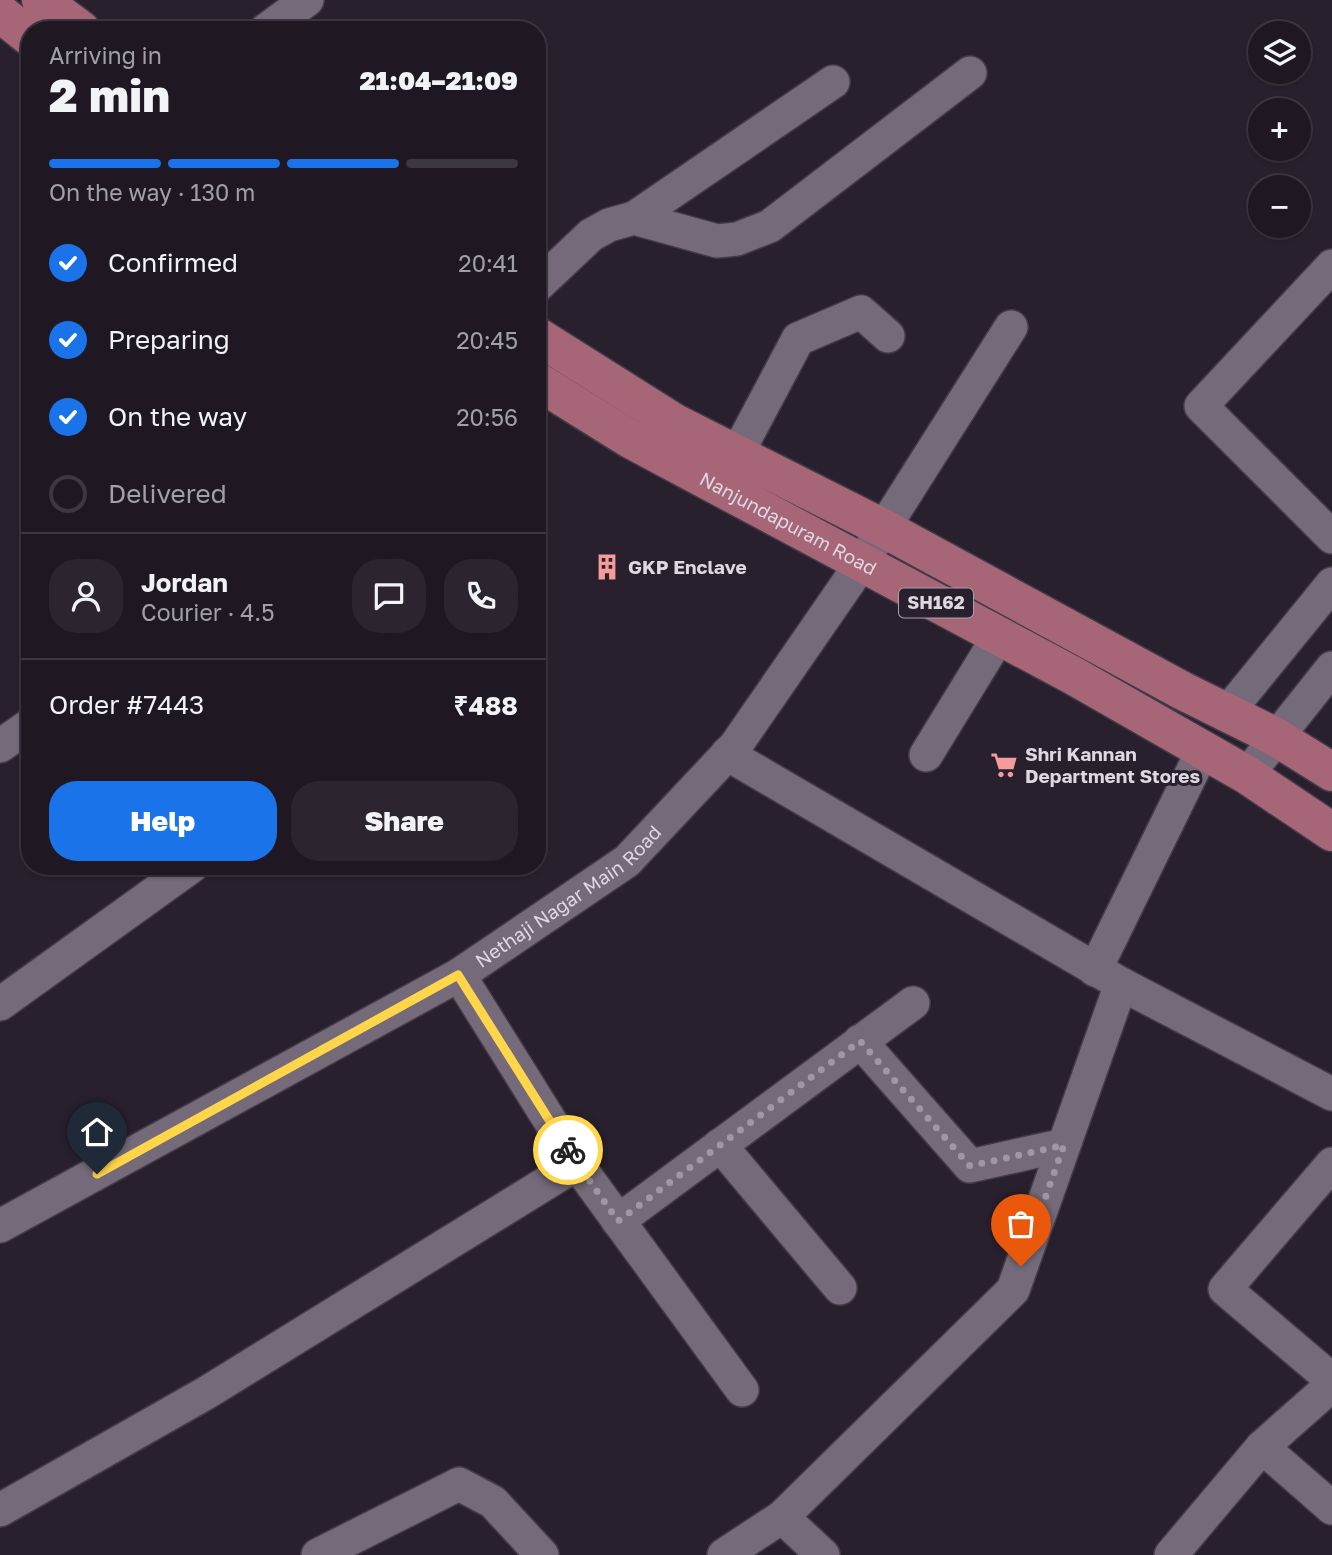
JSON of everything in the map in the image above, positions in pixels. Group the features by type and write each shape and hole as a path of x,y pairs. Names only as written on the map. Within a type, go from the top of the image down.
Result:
{"main road":[{"path":"42,0 69,21"},
{"name":"Nanjundapuram Road","path":"546,343 675,423 883,528 1183,691 1276,737 1332,772"},
{"name":"Nanjundapuram Road","path":"546,387 631,439 1074,676 1247,775 1332,832"}],"street":[{"path":"278,21 307,0"},
{"path":"634,218 717,241 737,239 770,226 970,73"},
{"path":"546,278 591,235 609,225 634,218 832,82"},
{"path":"1332,266 1201,406 1332,537"},
{"path":"737,454 799,340 861,312 888,336"},
{"name":"Nethaji Nagar Main Road","path":"0,1226 458,975 627,861 736,745 861,564 1012,327"},
{"path":"1227,713 1332,584"},
{"path":"926,755 999,636"},
{"path":"1247,775 1332,668"},
{"path":"0,746 21,731"},
{"path":"724,1555 782,1517 1013,1290 1064,1145 1108,977 1203,750"},
{"path":"727,754 1108,977 1332,1094"},
{"path":"0,1004 179,875"},
{"path":"458,975 577,1164 742,1390"},
{"path":"618,1221 913,1003"},
{"path":"860,1041 970,1166 1064,1145"},
{"path":"720,1145 840,1288"},
{"path":"0,1510 206,1393 577,1164"},
{"path":"1171,1555 1262,1447 1332,1383 1225,1289 1332,1164"},
{"path":"1262,1447 1332,1508"},
{"path":"318,1555 459,1484 493,1502 542,1555"},
{"path":"782,1517 823,1555"}],"way so far":[{"path":"568,1150 618,1221 860,1041 970,1166 1064,1145 1021,1266"}],"place":[{"name":"GKP Enclave","path":"607,567"},
{"name":"Shri Kannan Department Stores","path":"1004,765"}],"route":[{"path":"97,1174 458,975 568,1150"}]}
